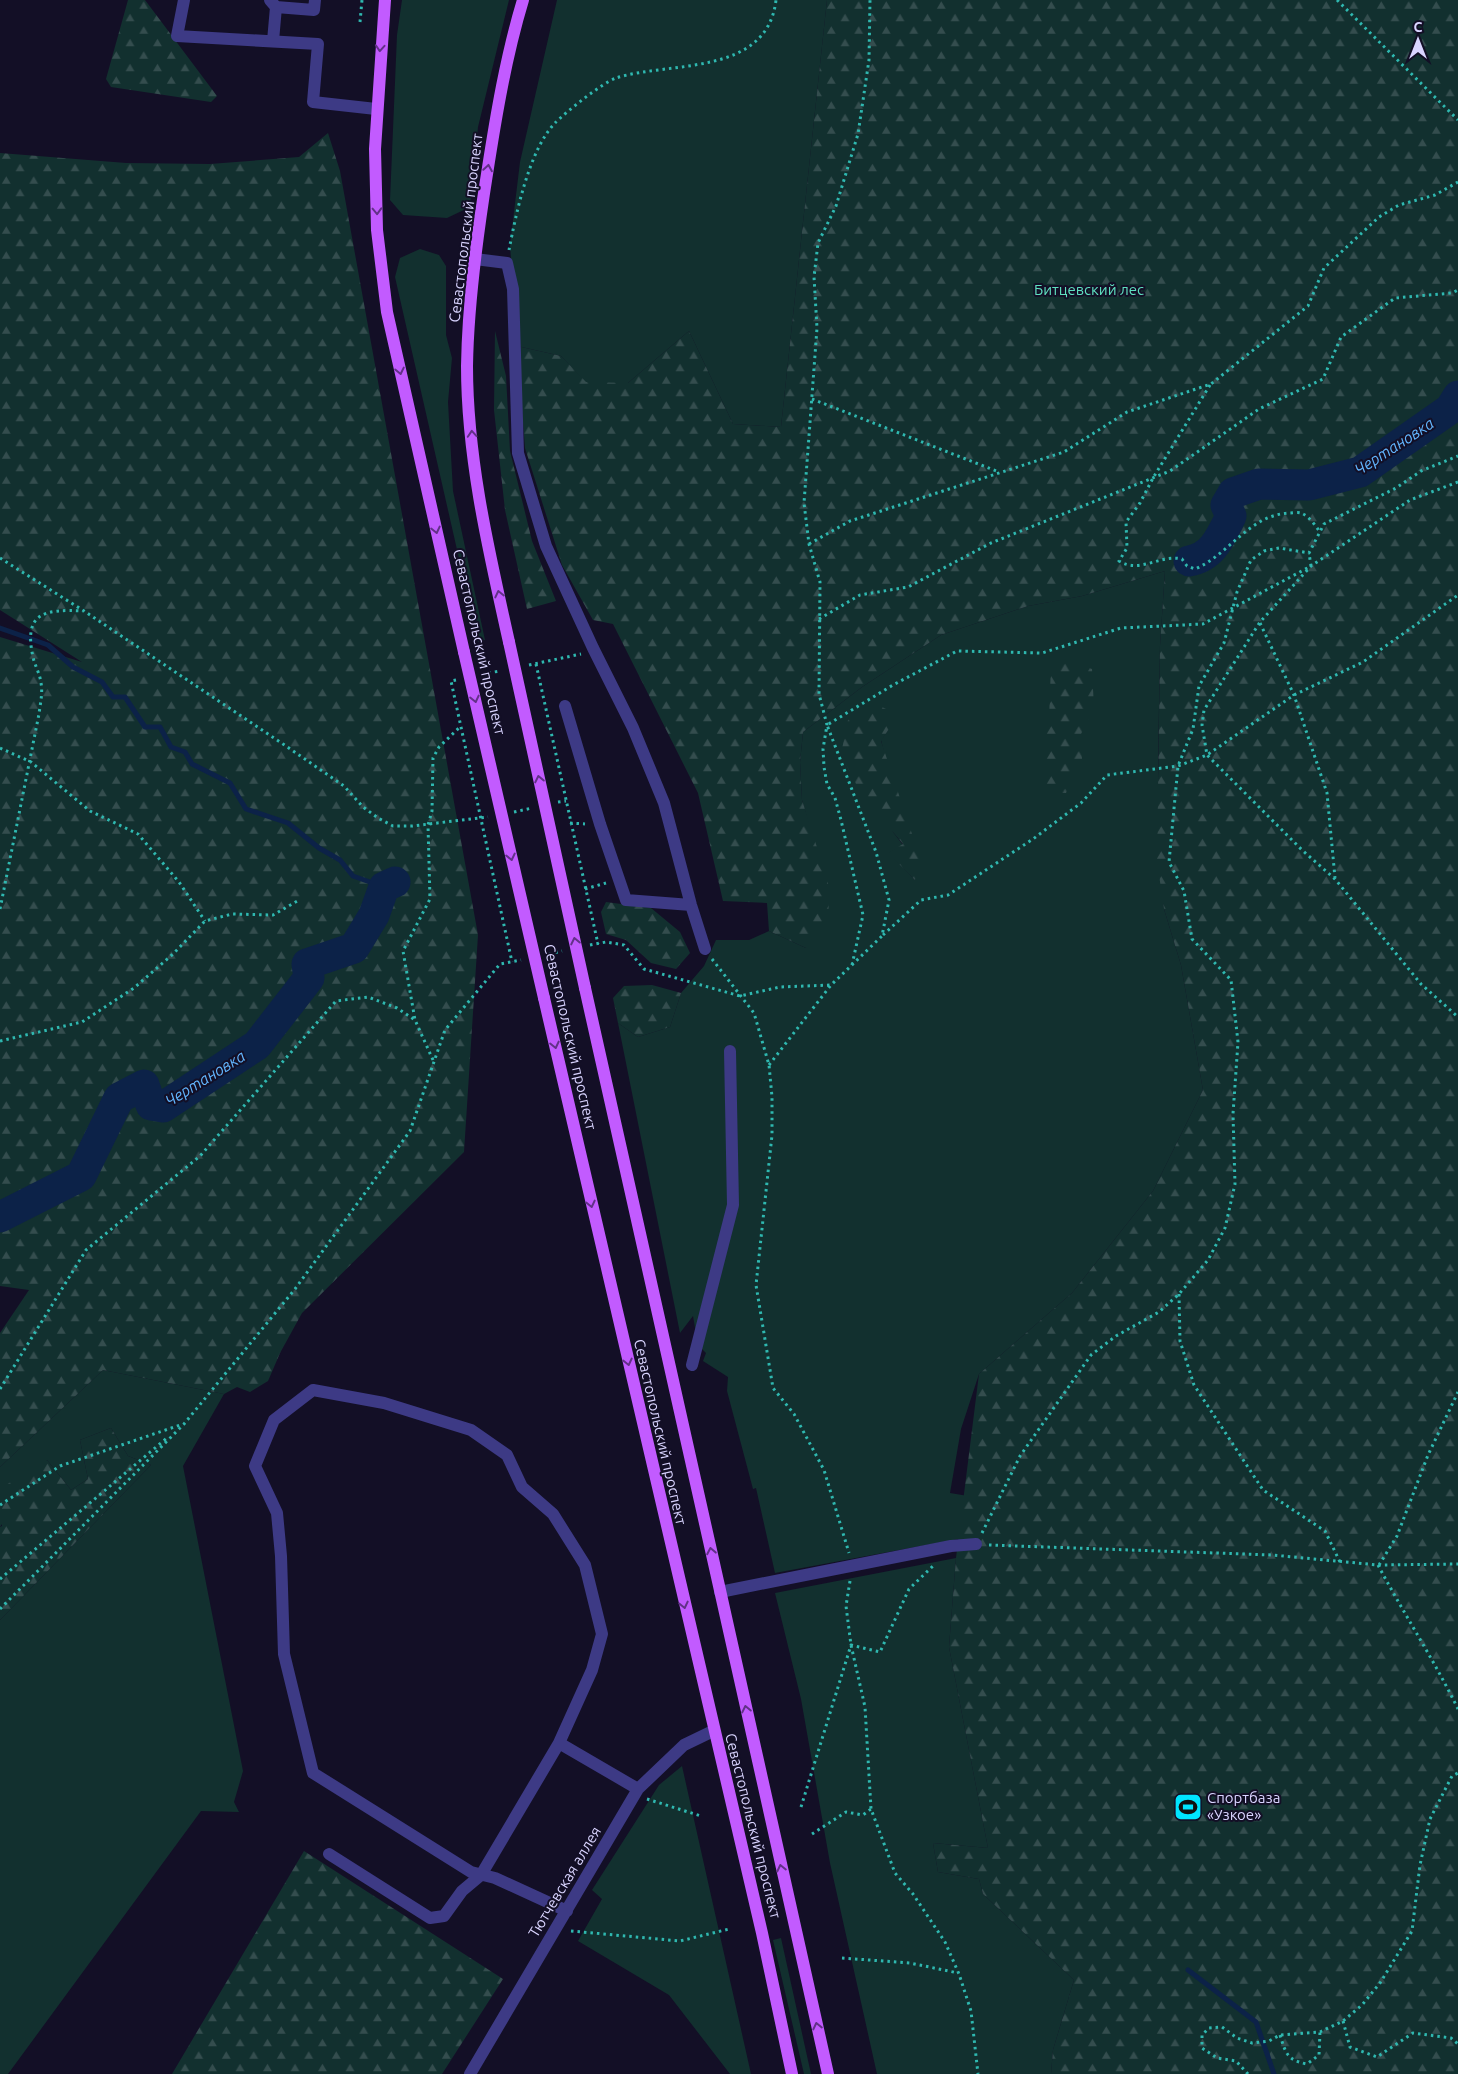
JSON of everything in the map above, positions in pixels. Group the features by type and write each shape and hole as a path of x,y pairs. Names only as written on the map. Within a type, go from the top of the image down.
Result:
{"main road":[{"name":"Севастопольский проспект","path":"385,0 376,110 377,230 387,312 713,1731 762,1933 792,2074"},
{"name":"Севастопольский проспект","path":"523,0 495,122 475,259 467,366 473,446 486,540 585,988 682,1409 720,1592 828,2074"}],"street":[{"path":"184,0 177,36 318,44 313,102 376,110"},
{"path":"273,41 273,4 314,10 315,0"},
{"path":"475,259 507,263 513,289 518,453 546,546 594,651 633,728 664,803 691,905 705,949"},
{"path":"565,706 571,732 626,900 691,905"},
{"path":"692,1364 733,1206 730,1051"},
{"path":"329,1854 430,1918 444,1916 462,1891 481,1874 559,1743 592,1670 602,1634 586,1564 553,1514 522,1488 507,1454 471,1430 384,1403 313,1390 274,1420 255,1466 277,1513 281,1556 284,1654 313,1773 471,1872 481,1874 495,1878 567,1911"},
{"path":"720,1592 951,1546 976,1544"},
{"name":"Тютчевская аллея","path":"470,2074 637,1792 684,1745 713,1731"},
{"path":"559,1743 637,1792"}],"path":[{"path":"360,22 362,0"},
{"path":"507,263 519,199 540,148 554,124 614,78 660,69 696,66 736,54 764,33 776,0"},
{"path":"870,0 868,60 858,134 836,206 818,243 814,277 817,328 804,503 809,544 820,582 819,694 827,725 876,852 889,900 882,936"},
{"path":"1337,0 1458,120"},
{"path":"1320,532 1311,520 1300,513 1281,514 1263,519 1246,530 1218,556 1195,569 1187,566 1182,559 1170,556 1152,564 1126,566 1118,561 1127,548 1126,522 1140,503 1153,478 1211,384 1308,306 1324,268 1379,217 1399,205 1435,196 1458,182"},
{"path":"819,620 860,595 908,587 991,543 1170,471 1259,409 1323,379 1341,337 1395,298 1452,293 1458,290"},
{"path":"809,544 850,521 1064,452 1127,412 1211,384"},
{"path":"812,399 999,472"},
{"path":"1458,456 1422,471 1396,488 1324,524 1310,553 1311,566 1260,622 1204,710 1202,725 1207,755 1302,850 1335,879 1421,984 1458,1017"},
{"path":"852,965 863,915 835,798 827,784 823,748 827,725 893,685 957,651 1042,653 1121,628 1203,624 1311,566 1410,500 1458,482"},
{"path":"1310,553 1279,548 1264,551 1251,560 1233,607 1224,643 1199,686 1193,729 1178,766 1169,862 1184,890 1192,939 1231,980 1238,1042 1233,1114 1235,1184 1227,1219 1208,1260 1179,1294 1159,1312 1116,1336 1091,1355 1020,1456 976,1544 1272,1555 1378,1565 1458,1564"},
{"path":"0,558 84,611 344,786 362,807 393,826 428,825 490,816"},
{"path":"769,1065 831,985 921,900 948,895 1033,840 1081,803 1107,775 1178,766 1207,755 1294,695 1363,662 1458,595"},
{"path":"0,909 30,762 42,684 33,657 31,627 35,619 44,614 60,610 84,611"},
{"path":"1260,622 1294,695 1327,793 1335,879"},
{"path":"594,651 536,664 598,944"},
{"path":"433,1061 415,1020 403,952 430,899 428,825 432,812 433,758 439,746 461,727"},
{"path":"0,748 30,762 90,811 138,834 180,882 205,921"},
{"path":"556,803 566,801"},
{"path":"509,812 537,807"},
{"path":"585,889 619,880"},
{"path":"0,1041 82,1022 134,988 174,954 205,921 232,914 273,915 299,900"},
{"path":"588,946 606,942 624,945 644,969 740,996 780,987 831,985"},
{"path":"705,949 754,1013 769,1065 772,1097 772,1135 756,1285 773,1388 794,1414 824,1470 853,1566 846,1606 850,1645 865,1707 871,1809 895,1872 913,1894 945,1942 959,1974 971,2011 978,2074"},
{"path":"540,956 569,950"},
{"path":"0,1609 184,1424 296,1289 410,1131 445,1030 500,964 531,958"},
{"path":"0,1389 86,1250 200,1156 336,1000 368,997 396,1008 415,1020"},
{"path":"1179,1294 1180,1341 1194,1385 1263,1490 1326,1531 1340,1562"},
{"path":"1378,1565 1398,1536 1428,1455 1458,1392"},
{"path":"0,1505 60,1466 184,1424"},
{"path":"0,1579 184,1424"},
{"path":"850,1645 880,1652 908,1589 951,1546"},
{"path":"1378,1565 1410,1626 1439,1669 1458,1709"},
{"path":"801,1807 850,1645"},
{"path":"1248,2074 1236,2061 1217,2058 1202,2048 1202,2035 1209,2028 1222,2027 1237,2038 1252,2043 1269,2041 1280,2035 1320,2032 1343,2021 1362,2005 1380,1983 1412,1931 1420,1865 1430,1819 1452,1776 1458,1773"},
{"path":"637,1792 701,1816"},
{"path":"812,1834 846,1812 863,1815 871,1809"},
{"path":"555,1930 680,1941 729,1929"},
{"path":"842,1958 910,1963 959,1974"},
{"path":"1343,2021 1350,2047 1377,2057 1413,2033 1451,2038 1458,2044"},
{"path":"1280,2035 1285,2051 1293,2061 1307,2064 1319,2055 1320,2032"}],"green space":[{"path":"128,0 145,0 217,96 211,102 111,87 106,79"},
{"path":"402,0 509,0 478,127 470,207 447,218 403,215 390,200 397,35"},
{"path":"557,0 827,0 781,427 733,424 689,331 628,383 586,383 561,356 517,346 510,245 520,162"},
{"name":"Битцевский лес","path":"827,0 1458,0 1458,2074 1051,2074 1053,2050 1074,1980 983,1894 979,1879 938,1872 933,1843 988,1848 949,1647 956,1558 979,1374 1072,1293 1153,1191 1203,1090 1181,965 1164,909 1157,861 1160,646 1165,571 1082,596 1028,606 941,635 862,687 803,732 800,762 802,800 828,882 829,926 806,948 769,931 767,903 723,901 698,793 613,624 593,620 562,565 525,448 517,346 561,356 586,382 628,383 689,331 733,424 781,427"},
{"path":"328,133 340,171 478,935 464,1152 302,1313 280,1353 268,1381 250,1392 237,1387 224,1394 103,1370 0,1467 0,1333 29,1290 0,1286 0,637 82,662 0,610 0,153 126,163 210,164 299,157"},
{"path":"420,249 439,255 446,266 446,335 452,358 448,402 453,491 485,640 478,642 395,277 400,258"},
{"path":"495,331 506,376 510,451 532,541 556,601 527,609 505,510 494,410"},
{"path":"1165,571 1160,646 1158,768 1164,909 1181,965 1203,1090 1153,1191 1072,1293 979,1374 961,1429 950,1493 968,1496 964,1538 775,1573 756,1488 753,1489 727,1391 728,1377 703,1361 706,1353 698,1345 693,1316 680,1333 618,1023 638,1037 670,1027 681,993 704,966 716,940 749,940 769,931 806,948 812,835 802,800 800,762 803,732 862,687 941,635 1028,606 1082,596","holes":["848,720 888,730 881,740 915,880 889,853 903,845 893,832"]},
{"path":"1071,662 1092,669 1094,708 1081,734 1082,760 1066,793 1045,792 1040,754 1049,719 1051,665"},
{"path":"880,706 898,715 881,741 921,861 915,880 888,853 903,844 861,794 841,754 848,720"},
{"path":"606,902 651,908 680,932 690,953 676,969 651,963 626,940 606,934 601,912"},
{"path":"652,985 681,993 670,1027 638,1037 618,1023 613,998 624,986"},
{"path":"103,1370 224,1394 183,1466 243,1771 234,1802 239,1812 201,1811 8,2074 0,2074 0,1620 151,1465 128,1456 111,1428 80,1440 88,1479 71,1490 47,1460 0,1527 0,1467"},
{"path":"111,1428 128,1456 151,1465 0,1620 1,1488 47,1460 71,1490 88,1479 80,1440"},
{"path":"956,1558 949,1647 988,1848 933,1843 938,1872 979,1879 983,1894 1074,1980 1053,2050 1051,2074 877,2074 830,1863 801,1699 775,1593"},
{"path":"682,1766 751,2074 730,2074 669,1995 578,1941 602,1899 592,1890 659,1785"},
{"path":"304,1851 503,1979 442,2074 172,2074"},
{"path":"781,1938 811,2074 804,2074 773,1940"}],"waterway":[{"name":"Чертановка","path":"1189,561 1204,555 1220,538 1231,516 1226,505 1233,493 1259,484 1309,485 1360,472 1450,409 1458,396"},
{"path":"0,628 48,645 73,667 102,682 113,697 125,697 145,727 160,727 171,747 185,752 192,764 230,783 246,809 288,823 319,848 340,860 353,876 384,887"},
{"name":"Чертановка","path":"0,1217 81,1176 119,1098 144,1085 151,1105 163,1107 257,1045 309,978 307,964 354,948 374,915 384,887 395,882"},
{"path":"1188,1970 1256,2022 1274,2074"}],"place":[{"name":"Спортбаза «Узкое»","path":"1188,1807"}]}
